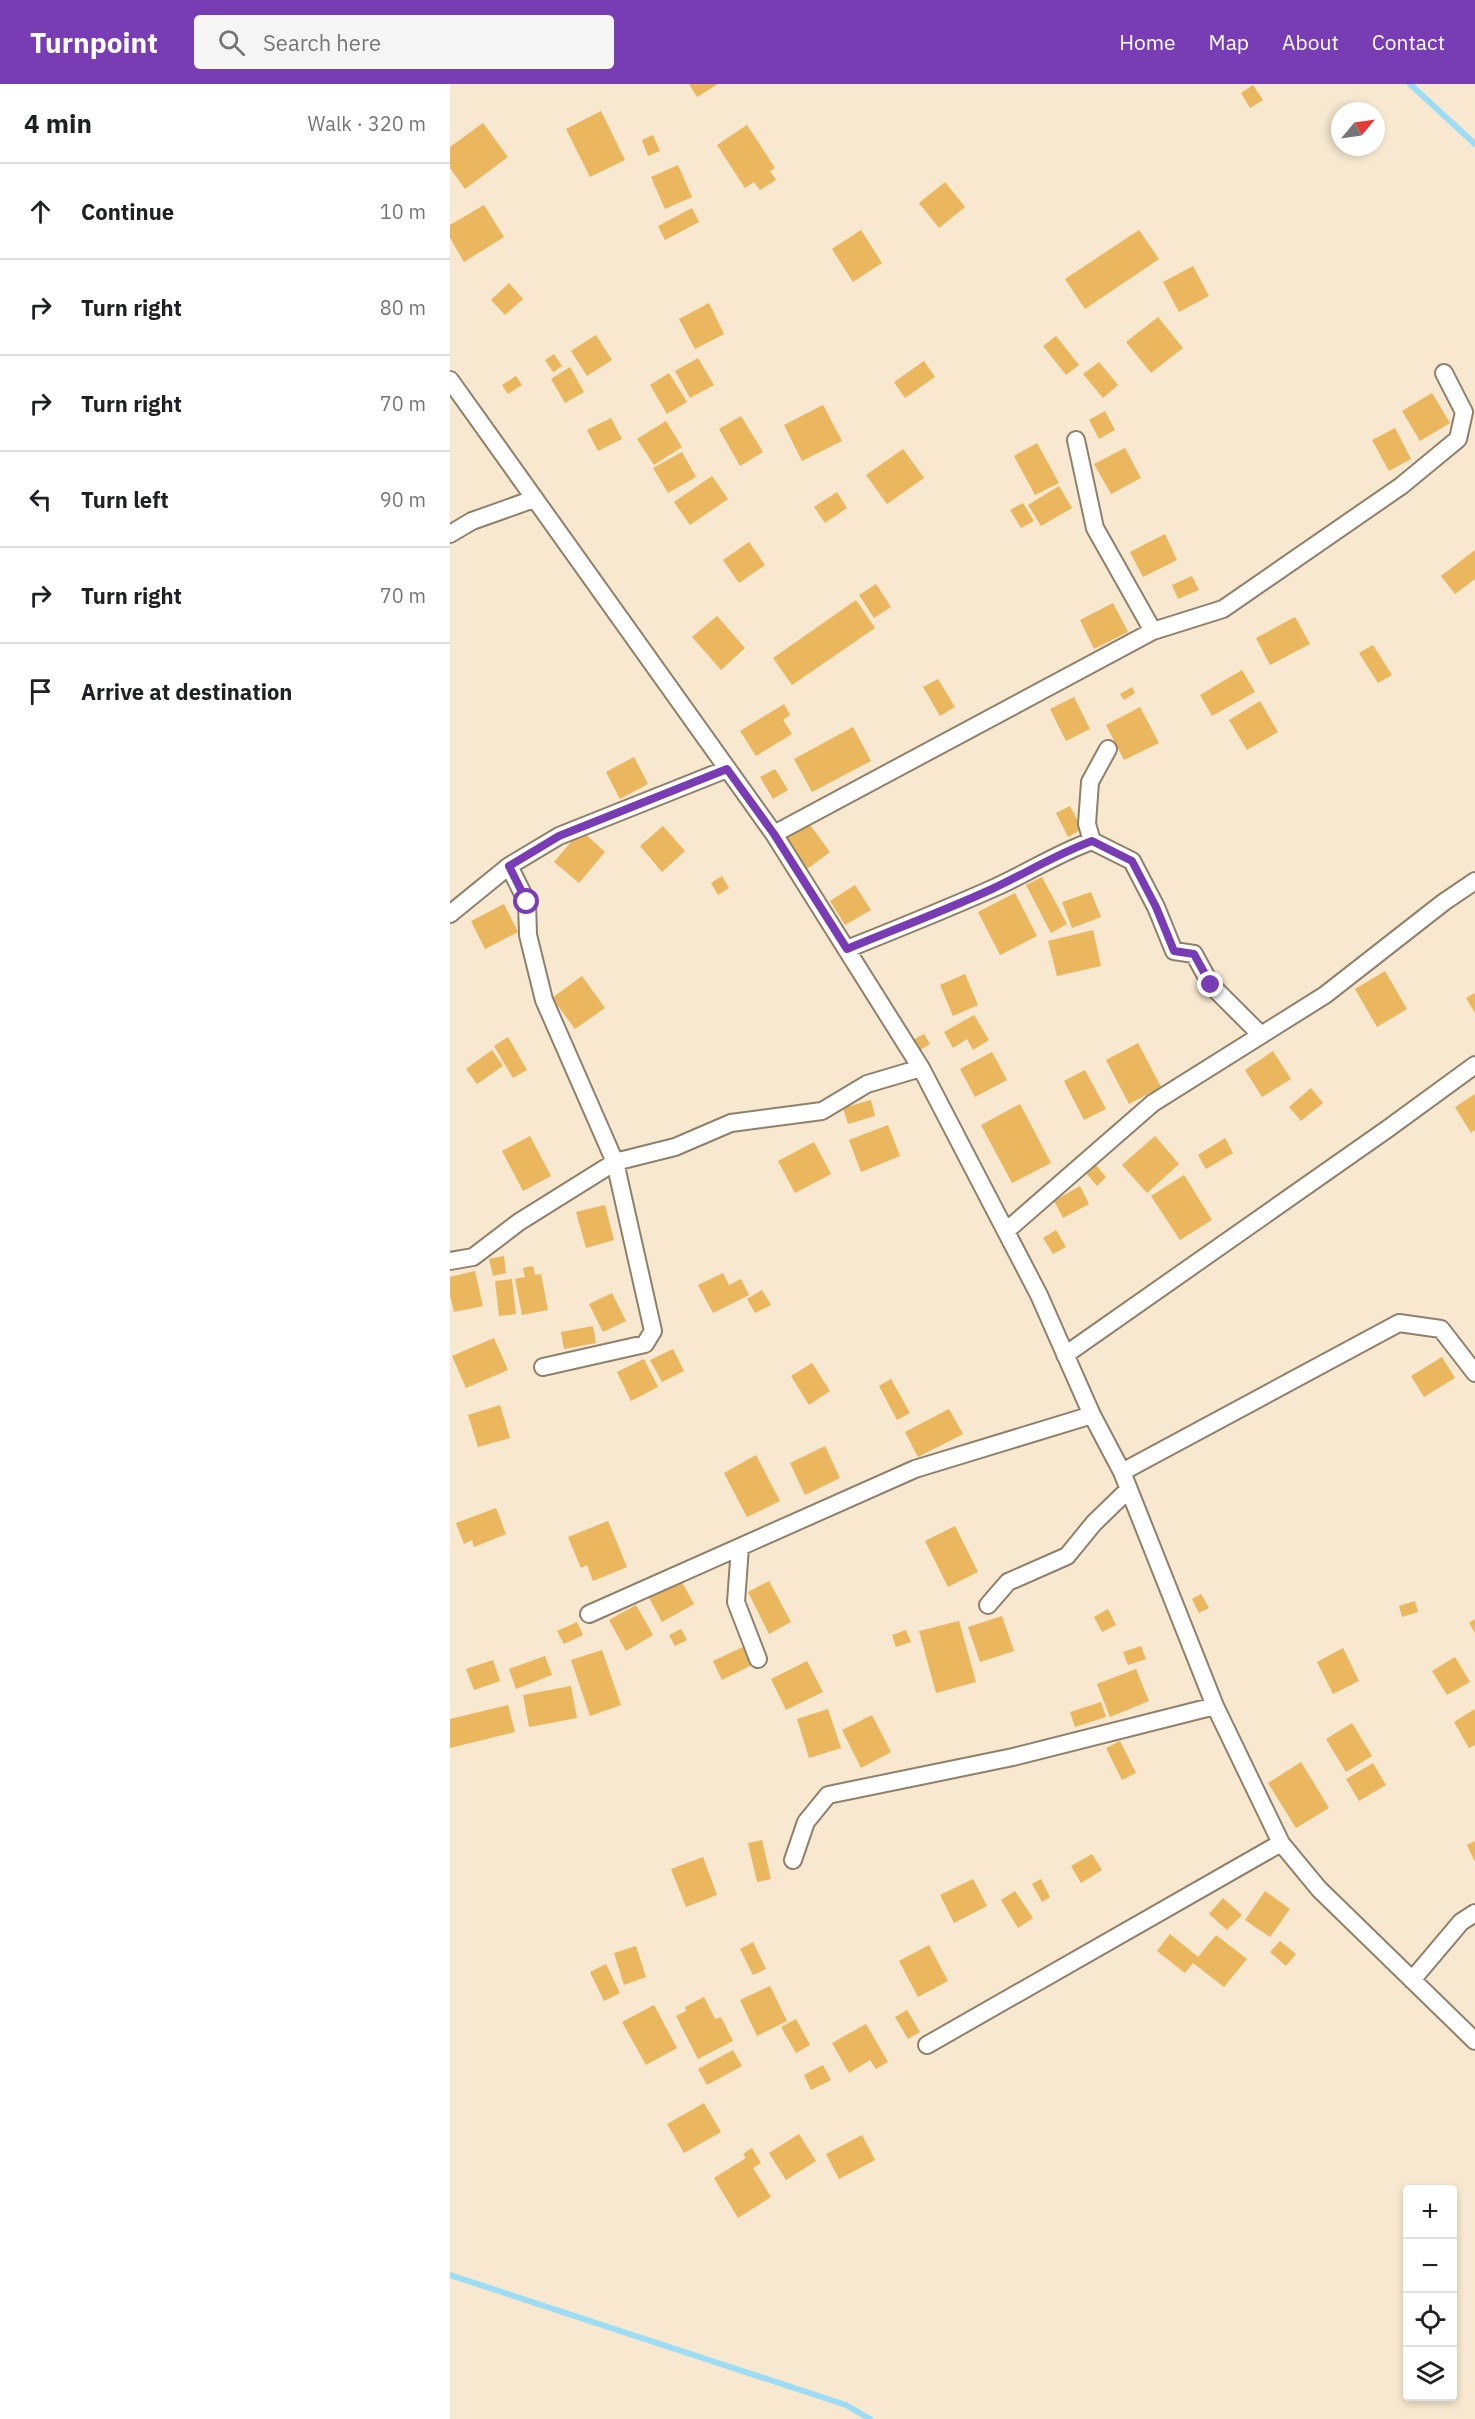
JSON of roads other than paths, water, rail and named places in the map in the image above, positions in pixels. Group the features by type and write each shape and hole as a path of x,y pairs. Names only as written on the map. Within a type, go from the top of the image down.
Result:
{"street":[{"path":"774,834 1153,631 1222,609 1401,486 1458,439 1464,412 1444,373"},
{"path":"450,380 774,834 921,1068 1039,1295 1092,1415 1122,1472 1215,1706 1281,1843 1318,1889 1475,2042"},
{"path":"1076,441 1095,528 1153,631"},
{"path":"450,534 472,521 534,499"},
{"path":"1092,841 1087,824 1090,782 1108,749"},
{"path":"450,915 509,866 559,836 727,769"},
{"path":"847,949 972,898 1037,868 1061,852 1092,841 1132,861 1156,907 1174,951 1194,954 1211,985 1261,1035"},
{"path":"509,866 527,902 528,935 544,1000 615,1162 652,1331 645,1344 543,1368"},
{"path":"1006,1231 1153,1103 1325,995 1444,902 1475,881"},
{"path":"1065,1354 1386,1130 1475,1065"},
{"path":"450,1261 473,1257 519,1222 615,1162 675,1147 731,1123 822,1111 867,1084 921,1068"},
{"path":"1122,1472 1399,1323 1441,1329 1475,1373"},
{"path":"588,1614 915,1469 1092,1415"},
{"path":"988,1605 1008,1582 1066,1556 1094,1523 1129,1489"},
{"path":"740,1547 736,1602 759,1659"},
{"path":"793,1860 806,1821 828,1795 1013,1757 1215,1706"},
{"path":"927,2045 1281,1843"},
{"path":"1412,1980 1461,1922 1475,1913"}],"waterway":[{"path":"1410,84 1475,144"},
{"path":"450,2275 846,2405 870,2419"}]}
